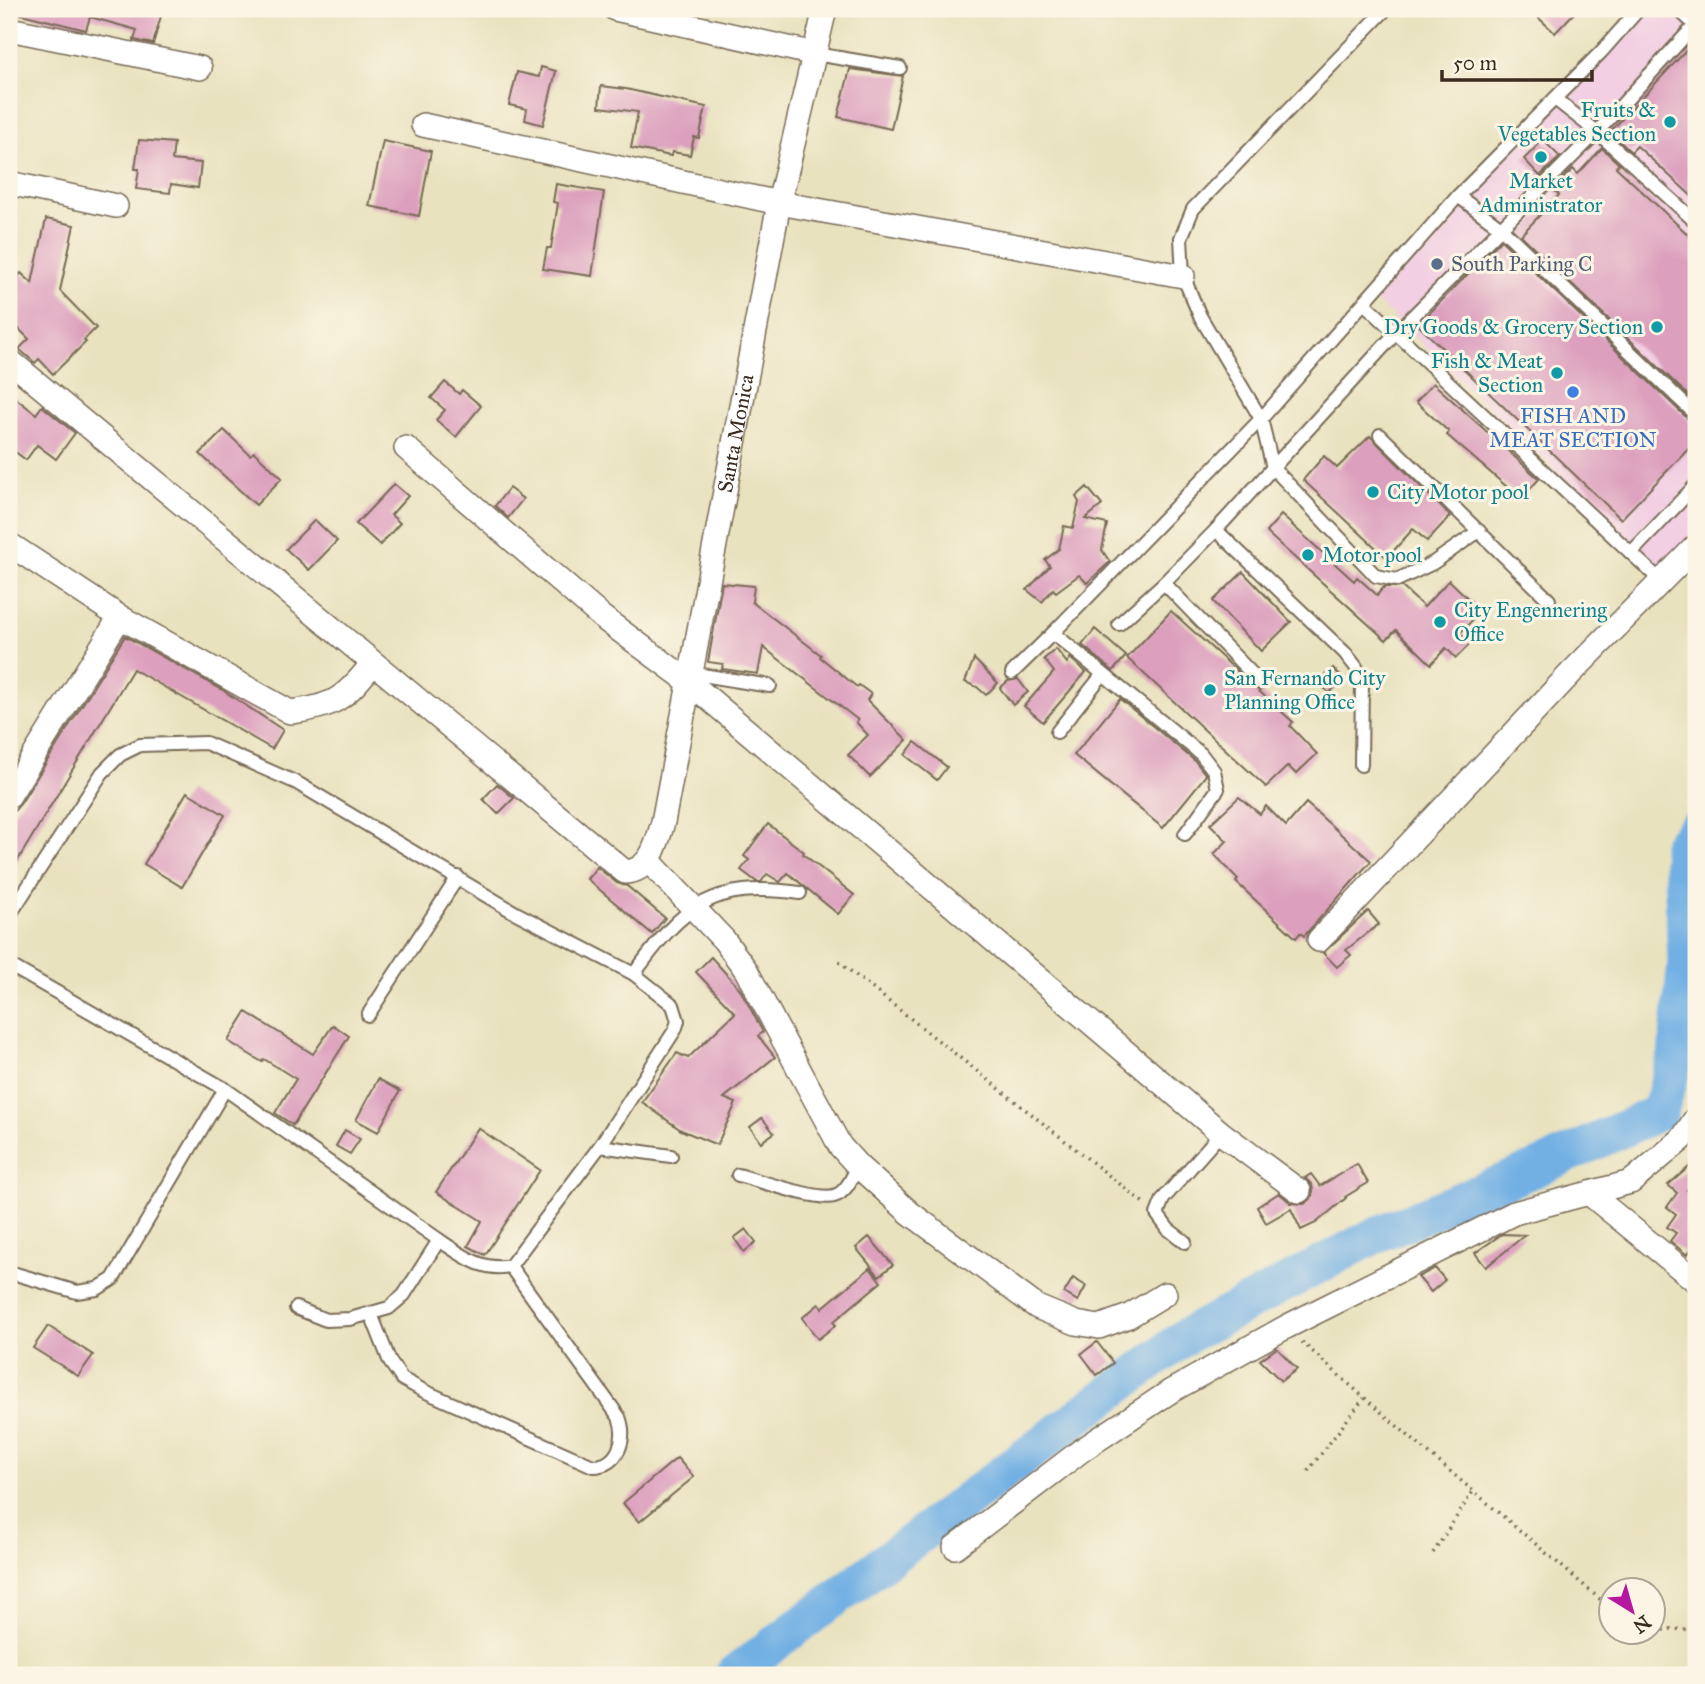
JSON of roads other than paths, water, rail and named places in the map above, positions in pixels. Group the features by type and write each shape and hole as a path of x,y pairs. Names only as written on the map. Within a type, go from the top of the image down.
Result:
{"street":[{"path":"615,9 815,54"},
{"name":"Santa Monica","path":"648,860 663,822 779,203 825,9"},
{"path":"9,29 200,68"},
{"path":"423,125 779,203 1183,276"},
{"path":"9,183 116,206"},
{"path":"9,360 625,873 639,869 648,860 724,940 746,970 840,1146 858,1166 921,1221 1037,1307 1060,1317 1099,1327 1129,1316 1165,1294"},
{"path":"406,448 594,611 689,677 1222,1133 1299,1191"},
{"path":"9,544 120,617 290,712 317,709 332,703 354,687 372,664"},
{"path":"1319,940 1560,684 1696,546"},
{"path":"11,789 120,617"},
{"path":"955,1547 1082,1450 1171,1391 1286,1327 1514,1213 1631,1182 1682,1139 1696,1118"},
{"path":"1590,1194 1696,1281"}],"lane":[{"path":"1386,9 1193,209 1181,238 1183,276 1200,316 1261,419 1273,468 1376,576 1397,580 1433,563 1479,531"},
{"path":"1012,673 1261,419 1458,196 1602,51 1639,9"},
{"path":"1119,625 1216,530 1396,333 1597,132 1696,25 1678,9"},
{"path":"815,54 900,68"},
{"path":"1555,99 1597,132 1696,222"},
{"path":"1458,196 1501,228 1696,415"},
{"path":"1364,303 1661,581"},
{"path":"1380,435 1549,600"},
{"path":"1631,553 1696,485"},
{"path":"1216,530 1345,653 1356,667 1362,682 1361,765"},
{"path":"1164,583 1260,682"},
{"path":"1053,633 1201,754 1214,771 1218,789 1185,834"},
{"path":"1057,732 1104,674"},
{"path":"689,677 770,686"},
{"path":"9,916 102,774 120,755 140,745 206,743 298,783 514,912 634,974 673,1005 678,1021 667,1045 600,1146 510,1266 495,1269 476,1263 439,1240 225,1089 9,965"},
{"path":"368,1015 458,877"},
{"path":"634,974 658,940 692,908 720,896 744,890 766,889 800,893"},
{"path":"9,1272 77,1292 97,1289 113,1279 225,1089"},
{"path":"1185,1242 1168,1229 1157,1214 1163,1199 1222,1133"},
{"path":"600,1146 671,1156"},
{"path":"738,1175 792,1190 835,1196 846,1187 858,1166"},
{"path":"296,1308 326,1320 350,1319 389,1308 404,1295 439,1240"},
{"path":"371,1314 390,1362 402,1379 593,1466 603,1466 611,1461 623,1441 624,1429 619,1417 510,1266"}],"waterway":[{"path":"733,1675 1186,1336 1376,1235 1549,1163 1660,1112 1676,1056 1686,962 1681,846 1696,829"}],"place":[{"name":"Fruits & Vegetables Section","path":"1670,122"},
{"name":"Market Administrator","path":"1541,157"},
{"name":"South Parking C","path":"1437,264"},
{"name":"Dry Goods & Grocery Section","path":"1657,327"},
{"name":"Fish & Meat Section","path":"1557,373"},
{"name":"FISH AND MEAT SECTION","path":"1573,392"},
{"name":"City Motor pool","path":"1373,492"},
{"name":"Motor pool","path":"1308,555"},
{"name":"City Engennering Office","path":"1440,622"},
{"name":"San Fernando City Planning Office","path":"1210,690"}]}
